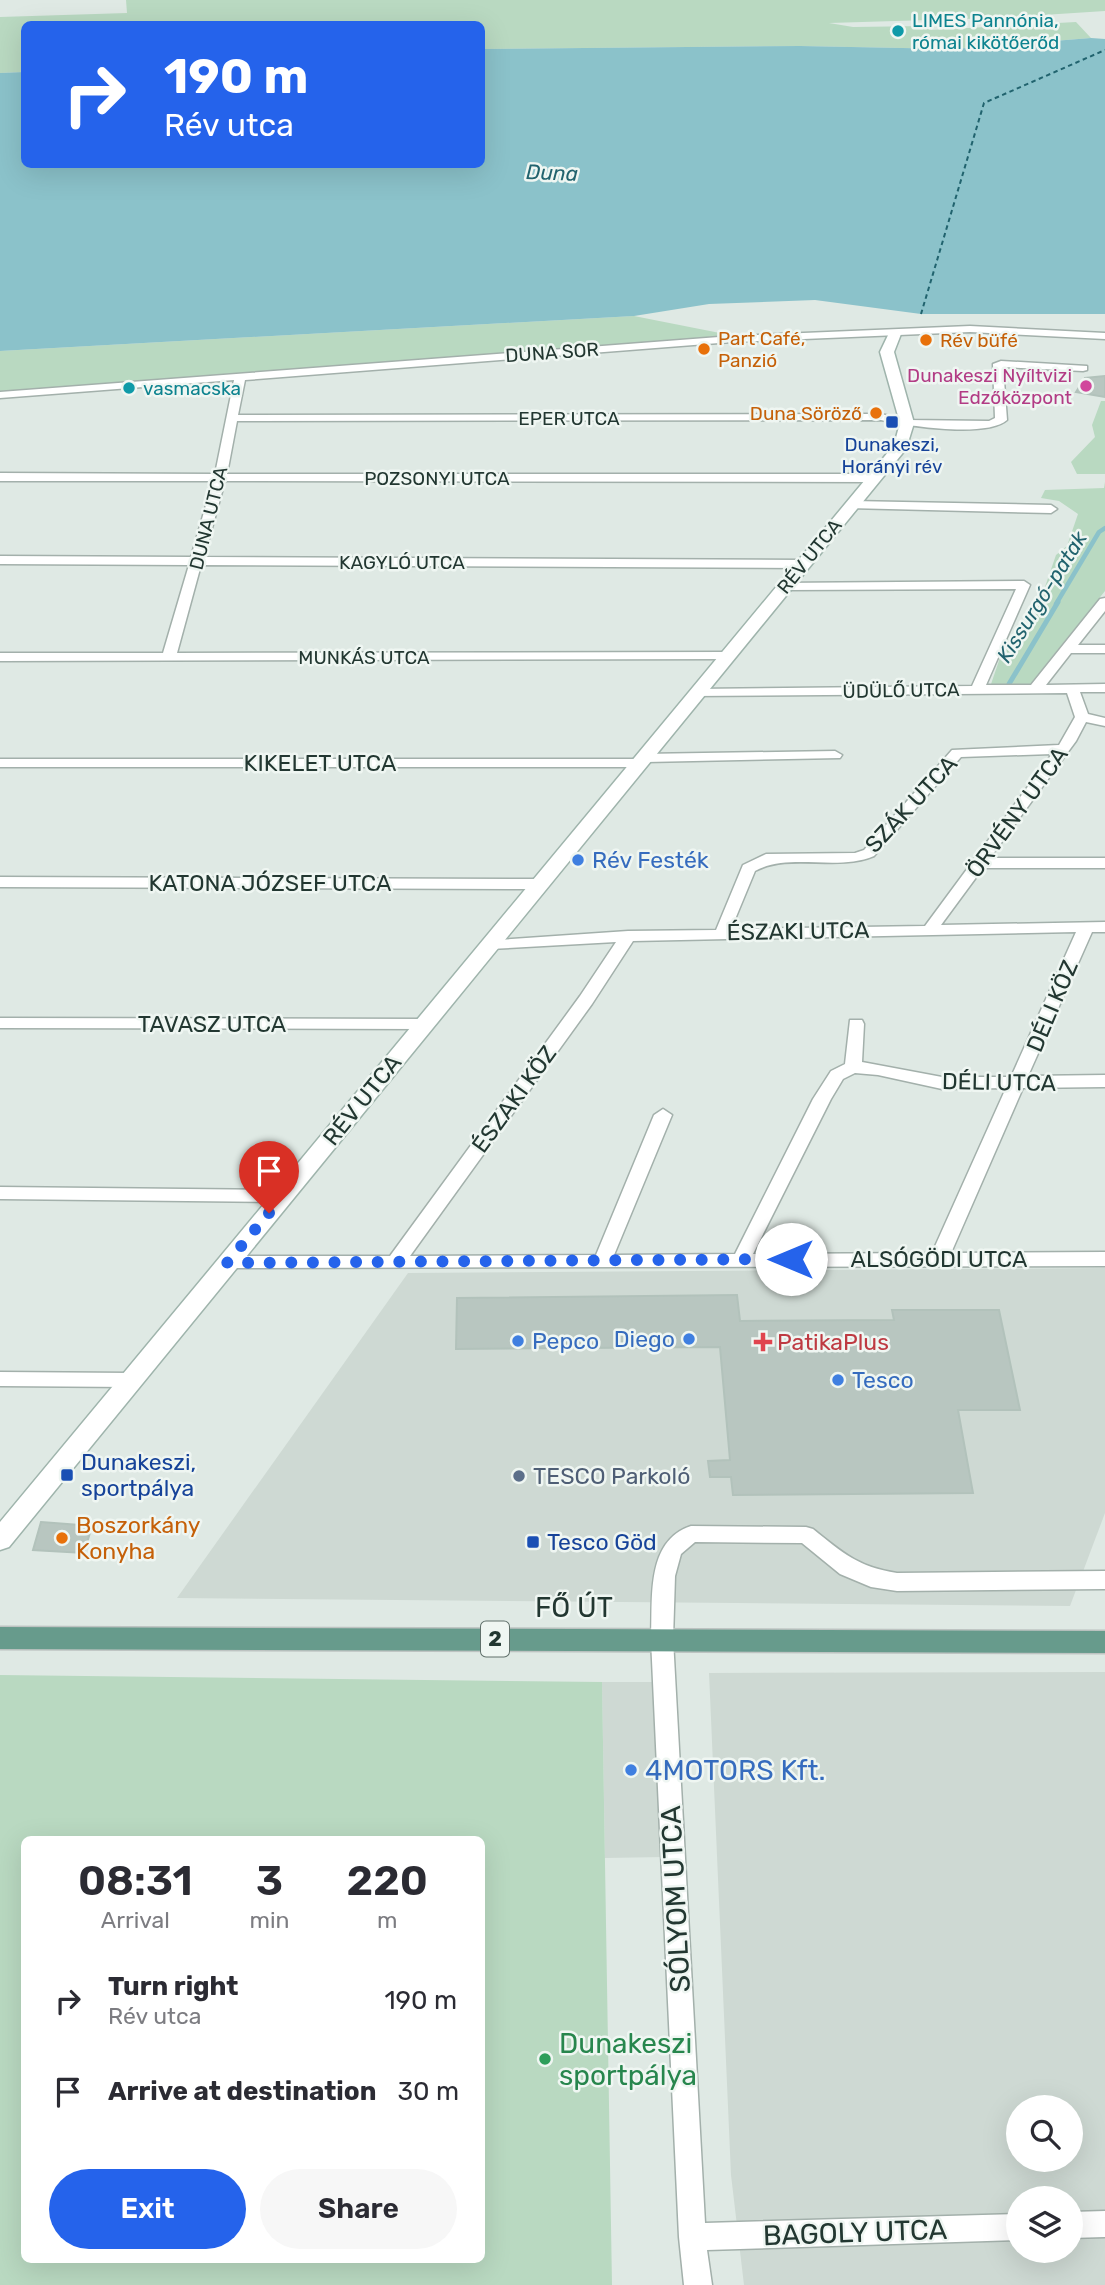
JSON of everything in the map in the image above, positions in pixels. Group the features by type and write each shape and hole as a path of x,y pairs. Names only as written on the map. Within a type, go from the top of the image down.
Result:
{"main road":[{"name":"FŐ ÚT","path":"0,1638 1105,1642"}],"street":[{"name":"DUNA SOR","path":"0,396 732,339 975,329 1105,337"},
{"path":"895,334 887,352 907,423"},
{"name":"EPER UTCA","path":"231,418 856,416 898,418 907,423 998,423 1001,420 997,366 1083,368"},
{"name":"DUNA UTCA","path":"169,657 220,477 240,376"},
{"name":"RÉV UTCA","path":"0,1539 901,446 907,423"},
{"name":"POZSONYI UTCA","path":"0,477 874,478"},
{"path":"852,505 1051,509"},
{"name":"KAGYLÓ UTCA","path":"0,560 803,564"},
{"path":"785,586 1024,585 978,688"},
{"path":"1036,688 1105,602"},
{"path":"1068,649 1105,649"},
{"name":"MUNKÁS UTCA","path":"2,662 169,657 727,656"},
{"path":"1072,688 1082,717 1105,722"},
{"name":"ÜDÜLŐ UTCA","path":"696,693 1105,688"},
{"name":"ÖRVÉNY UTCA","path":"931,929 1063,749 1082,717"},
{"name":"SZÁK UTCA","path":"722,933 748,868 766,859 857,858 869,853 957,753 1063,749"},
{"path":"641,761 835,755"},
{"name":"KIKELET UTCA","path":"0,763 641,761"},
{"path":"979,863 1105,863"},
{"name":"KATONA JÓZSEF UTCA","path":"0,882 539,884"},
{"name":"DÉLI KÖZ","path":"939,1259 1086,927"},
{"name":"ÉSZAKI UTCA","path":"490,944 722,933 1105,927"},
{"name":"ÉSZAKI KÖZ","path":"396,1261 586,1000 628,936"},
{"name":"TAVASZ UTCA","path":"0,1023 425,1024"},
{"path":"741,1259 822,1099 837,1075 853,1067 856,1024"},
{"name":"DÉLI UTCA","path":"853,1067 878,1069 942,1083 1105,1081"},
{"path":"603,1260 663,1115"},
{"path":"0,1193 283,1196"},
{"name":"ALSÓGÖDI UTCA","path":"227,1263 1105,1258"},
{"path":"0,1379 131,1380"},
{"name":"SÓLYOM UTCA","path":"698,2285 692,2237 662,1639 664,1576 672,1549 691,1534 806,1535 847,1569 870,1578 897,1582 1105,1580"},
{"path":"1082,1580 1105,1569"},
{"path":"1083,2225 1105,2224"},
{"name":"BAGOLY UTCA","path":"692,2237 1006,2227"}],"shaded area":[{"path":"1105,1268 1105,1513 1070,1606 177,1598 408,1273"},
{"path":"1105,1672 1105,2285 744,2285 731,2175 709,1673"},
{"name":"4MOTORS Kft.","path":"602,1682 654,1682 664,1857 605,1858"}],"green space":[{"path":"126,0 1105,0 1105,11 995,18 829,23 853,27 925,26 931,30 1076,22 1091,38 954,49 800,46 485,49 485,21 21,21 21,72 0,73 0,17 127,13"},
{"path":"634,316 730,335 0,398 0,351"},
{"path":"1101,401 1105,401 1105,474 1077,474 1071,462 1095,437 1092,425"},
{"path":"1105,482 1105,591 1027,688 990,687 1006,640 1028,636 1056,555 1067,546 1078,514 1059,501 1041,498 1045,490 1104,488"},
{"name":"Dunakeszi sportpálya","path":"0,1675 602,1682 612,2285 0,2285"}],"water":[{"name":"Duna","path":"1105,39 1105,314 921,314 815,300 709,304 634,316 0,351 0,73 21,72 21,168 485,168 485,49 800,46 954,49"}],"building":[{"name":"Dunakeszi Nyíltvizi Edzőközpont","path":"1105,376 1105,397 1076,392 1085,378"},
{"name":"Tesco","path":"737,1295 740,1321 894,1320 892,1310 999,1310 1020,1410 958,1410 973,1493 733,1495 731,1477 710,1477 708,1461 730,1460 720,1347 456,1349 457,1298"},
{"name":"Boszorkány Konyha","path":"41,1522 92,1526 84,1553 33,1550"}],"waterway":[{"name":"Kissurgó-patak","path":"1056,604 1099,532 1105,528"},
{"name":"Kissurgó-patak","path":"1009,684 1058,602"}],"ferry route":[{"path":"921,314 984,103 1105,50"}],"place":[{"name":"LIMES Pannónia, római kikötőerőd","path":"898,31"},
{"name":"Rév büfé","path":"926,340"},
{"name":"Part Café, Panzió","path":"704,349"},
{"name":"Dunakeszi Nyíltvizi Edzőközpont","path":"1086,386"},
{"name":"vasmacska","path":"129,388"},
{"name":"Duna Söröző","path":"876,413"},
{"name":"Dunakeszi, Horányi rév","path":"892,422"},
{"name":"Rév Festék","path":"578,860"},
{"name":"Diego","path":"689,1339"},
{"name":"Pepco","path":"518,1341"},
{"name":"PatikaPlus","path":"763,1342"},
{"name":"Tesco","path":"838,1380"},
{"name":"Dunakeszi, sportpálya","path":"67,1475"},
{"name":"TESCO Parkoló","path":"519,1476"},
{"name":"Boszorkány Konyha","path":"62,1538"},
{"name":"Tesco Göd","path":"533,1542"},
{"name":"4MOTORS Kft.","path":"631,1770"},
{"name":"Dunakeszi sportpálya","path":"545,2059"}],"route":[{"path":"269,1213 227,1263 791,1259"}]}
